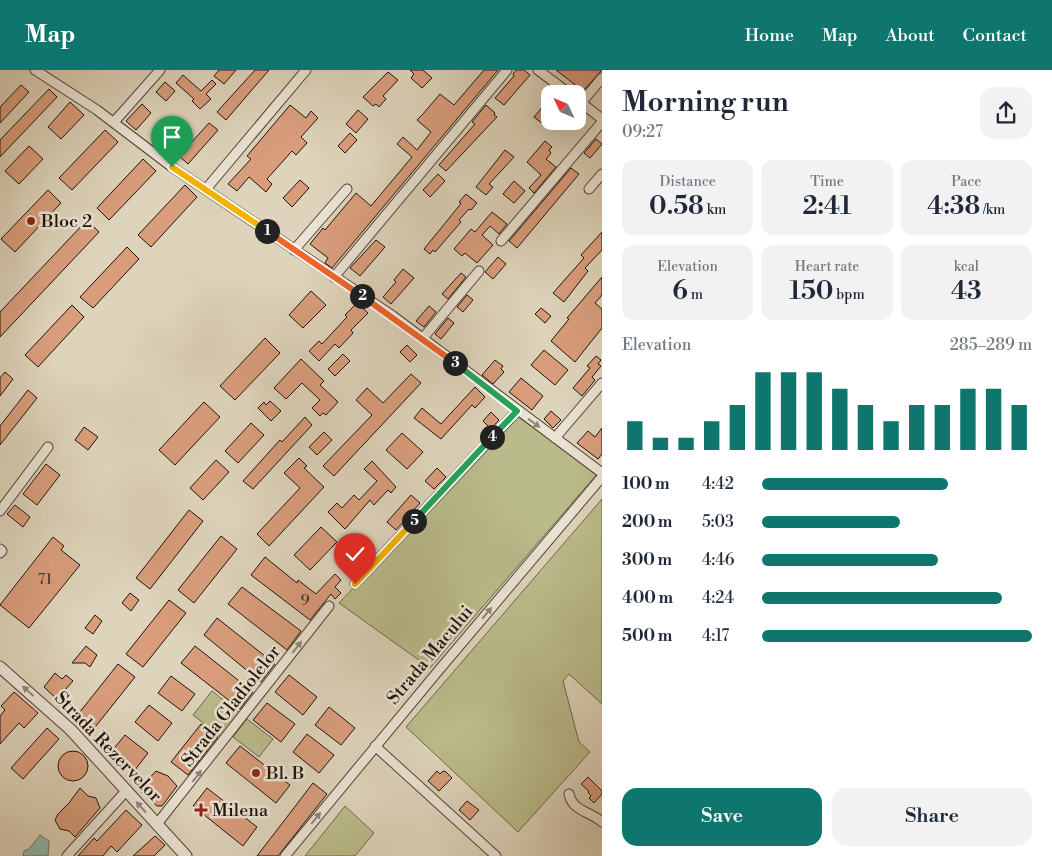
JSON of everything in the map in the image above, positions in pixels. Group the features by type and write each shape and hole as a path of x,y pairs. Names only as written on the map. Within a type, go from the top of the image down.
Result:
{"street":[{"path":"35,70 114,122 164,162 423,338 517,411 602,473"},
{"path":"114,122 160,70"},
{"path":"206,189 306,70"},
{"path":"334,277 507,70"},
{"path":"538,70 558,85"},
{"path":"586,94 602,78"},
{"path":"501,241 602,120 586,107"},
{"path":"589,189 602,174"},
{"path":"294,250 347,188"},
{"path":"423,338 479,271"},
{"path":"555,438 602,383"},
{"path":"355,584 517,411"},
{"path":"0,511 48,447"},
{"name":"Strada Macului","path":"285,856 375,746 602,477"},
{"path":"0,549 2,551 0,553"},
{"name":"Strada Gladiolelor","path":"157,824 329,606"},
{"name":"Strada Rezervelor","path":"0,666 62,721 186,856"},
{"path":"375,746 496,856"},
{"path":"66,856 126,791"},
{"path":"569,794 577,808 602,822"}],"green space":[{"path":"517,416 597,474 430,668 339,603"},
{"path":"602,499 602,704 569,674 563,681 579,742 590,752 518,832 406,727"},
{"path":"212,691 240,713 221,737 193,715"},
{"path":"247,719 273,739 259,757 233,737"},
{"path":"345,806 374,833 355,856 305,856"}],"water":[{"path":"40,835 49,841 48,856 23,856 24,851 29,849"}],"building":[{"path":"219,70 236,70 224,84 214,76"},
{"path":"255,70 269,70 226,120 217,112"},
{"path":"410,70 423,70 432,78 422,88 411,78 414,74"},
{"path":"484,70 498,70 332,268 325,263 328,258 310,244 323,228 325,230 356,193 371,206 412,157 397,144 403,137 417,150 431,132 417,120 440,94 454,105"},
{"path":"516,70 524,70 530,75 504,105 495,98 514,76 513,74"},
{"path":"556,70 602,70 586,88 586,85 575,85"},
{"path":"388,72 398,80 383,96 386,99 379,107 376,104 373,106 363,97"},
{"path":"183,75 201,91 212,80 216,84 206,94 211,99 200,109 192,101 194,99 176,83"},
{"path":"165,82 175,91 166,101 156,92"},
{"path":"21,85 29,92 0,123 0,107"},
{"path":"49,89 57,97 0,157 0,140"},
{"path":"70,102 84,115 61,139 48,127"},
{"path":"142,104 151,113 136,130 126,121"},
{"path":"290,105 306,118 311,111 318,118 301,137 307,143 296,155 292,151 267,179 272,184 266,192 249,177 237,191 228,184 251,159 247,156"},
{"path":"486,105 497,117 446,171 439,165 475,124 472,122"},
{"path":"541,109 541,122 534,117"},
{"path":"358,110 368,119 356,133 346,124"},
{"path":"209,123 218,130 188,164 179,156"},
{"path":"105,130 118,142 72,190 59,178"},
{"path":"350,133 357,140 345,153 338,146"},
{"path":"596,139 602,144 590,158 584,153"},
{"path":"545,141 552,147 549,150 551,153 546,159 556,167 534,193 529,188 541,175 527,162"},
{"path":"29,146 43,159 19,184 5,171"},
{"path":"505,150 514,157 489,184 493,187 486,195 476,187"},
{"path":"143,159 156,171 109,220 97,208"},
{"path":"571,168 579,174 517,248 509,241"},
{"path":"438,174 445,181 430,197 423,190"},
{"path":"300,180 309,188 292,207 283,198"},
{"path":"514,181 525,191 514,203 503,194"},
{"path":"185,185 197,197 151,247 138,235"},
{"name":"Bloc 2","path":"48,190 61,203 15,252 1,239"},
{"path":"466,194 477,203 459,220 461,222 435,252 433,250 430,254 424,249 459,206 461,203 459,202"},
{"path":"492,212 507,224 499,234 490,226 482,235 493,245 477,263 465,253 462,256 454,249 471,229 475,232"},
{"path":"87,220 99,232 0,337 0,312"},
{"path":"602,232 602,250 585,268 588,271 564,302 553,293 584,258 581,255"},
{"path":"376,240 385,247 360,276 350,268"},
{"path":"127,247 139,259 93,308 80,297"},
{"path":"498,257 506,264 493,279 485,272"},
{"path":"403,269 414,278 391,304 383,297 396,282 394,280"},
{"path":"461,273 466,277 448,299 442,294"},
{"path":"602,277 602,295 595,303 602,309 602,328 575,362 551,341 569,319 567,318"},
{"path":"311,291 326,305 303,328 289,315"},
{"path":"467,295 473,300 463,312 457,307"},
{"path":"357,303 368,313 351,330 353,333 339,348 335,344 319,361 309,351 319,341 322,344"},
{"path":"72,305 84,317 38,367 25,355"},
{"path":"429,306 436,312 424,327 416,321"},
{"path":"541,308 551,316 545,323 535,314"},
{"path":"448,318 454,323 441,339 435,334"},
{"path":"265,338 280,353 235,400 220,386"},
{"path":"407,345 417,355 410,362 400,352"},
{"path":"544,350 568,370 555,385 531,365"},
{"path":"343,354 350,361 335,376 328,369"},
{"path":"596,356 601,360 598,364 601,366 592,377 595,380 582,396 573,388 590,368 587,366"},
{"path":"301,359 324,381 320,385 338,402 326,415 323,413 320,416 312,408 320,400 302,383 286,399 274,388"},
{"path":"495,360 503,366 501,369 504,372 493,384 482,375"},
{"path":"5,372 13,379 0,396 0,378"},
{"path":"411,374 421,383 334,476 323,466 372,415 356,400 367,388 383,403"},
{"path":"521,378 543,396 532,410 509,392"},
{"path":"475,387 485,397 475,408 472,405 441,439 414,418 422,408 441,424"},
{"path":"28,390 37,398 0,445 0,426"},
{"path":"270,401 281,411 271,421 258,408 264,402 266,405"},
{"path":"204,402 220,417 175,465 159,450"},
{"path":"551,411 561,420 553,428 544,419"},
{"path":"491,412 499,420 491,429 483,421"},
{"path":"305,417 312,425 253,489 243,481 280,440 282,442"},
{"path":"251,423 264,435 238,463 225,451"},
{"path":"84,427 98,437 88,450 75,440"},
{"path":"602,428 602,454 598,459 577,443 588,431 595,437"},
{"path":"324,432 332,440 317,455 309,447"},
{"path":"402,433 423,452 407,469 386,450"},
{"path":"299,458 307,466 304,468 324,487 269,546 257,534 300,488 284,473"},
{"path":"216,460 229,472 203,500 190,488"},
{"path":"372,461 396,487 391,493 388,490 374,505 370,500 345,529 328,512 337,503 342,508 354,495 359,500 377,481 364,469"},
{"path":"46,464 60,475 37,505 23,494"},
{"path":"437,468 446,477 434,489 425,481"},
{"path":"411,495 420,503 396,530 387,522"},
{"path":"15,505 30,517 23,527 7,514"},
{"path":"189,510 203,521 150,589 136,578"},
{"path":"321,527 337,542 310,570 294,555"},
{"path":"221,536 237,549 194,603 178,590"},
{"path":"53,537 64,546 61,550 80,565 29,628 0,605"},
{"path":"265,557 297,583 298,580 316,594 335,574 341,580 335,587 341,593 335,599 331,594 310,620 251,575"},
{"path":"242,587 301,631 287,650 228,604"},
{"path":"130,593 139,600 131,611 122,603"},
{"path":"169,600 186,613 143,667 126,654"},
{"path":"95,615 102,621 93,634 85,628"},
{"path":"217,618 275,664 261,682 204,635"},
{"path":"86,646 97,655 90,667 85,663 72,663"},
{"path":"195,646 253,692 240,709 181,663"},
{"path":"118,664 135,677 92,731 75,718"},
{"path":"55,673 62,679 66,675 73,681 65,690 69,693 61,703 44,687"},
{"path":"289,675 317,697 303,715 275,692"},
{"path":"171,676 195,694 182,711 158,693"},
{"path":"14,692 38,713 24,728 19,723 0,744 0,716 5,710 1,706"},
{"path":"267,703 295,724 281,742 253,720"},
{"path":"149,705 172,723 158,741 135,722"},
{"path":"329,707 355,728 341,745 315,725"},
{"path":"201,724 218,737 188,775 171,762"},
{"path":"47,728 59,739 23,779 11,768"},
{"path":"307,734 334,755 319,773 293,752"},
{"path":"125,735 148,753 135,770 111,752"},
{"name":"Bl. B","path":"240,746 290,785 276,803 226,763"},
{"path":"73,751 84,755 88,766 84,777 73,781 62,777 58,766 62,755"},
{"path":"156,771 168,776 177,786 162,806 157,806 141,792 142,786"},
{"path":"437,771 440,774 443,771 446,772 452,778 439,791 428,781"},
{"path":"588,777 602,791 602,794 594,803 589,798 591,796 589,791 581,784"},
{"path":"313,783 327,794 278,856 257,856"},
{"path":"80,788 88,796 96,798 100,808 75,837 69,831 60,829 55,820"},
{"path":"207,788 257,827 243,846 193,806"},
{"path":"467,801 479,810 470,820 459,810"},
{"path":"126,810 142,825 117,852 111,846 103,856 78,856 94,838 97,841"},
{"path":"155,836 165,845 154,856 133,856"}],"place":[{"name":"Bloc 2","path":"31,221"},
{"name":"Bl. B","path":"256,773"},
{"name":"Milena","path":"201,810"}],"route":[{"path":"172,167 392,316 517,411 355,584"}]}
